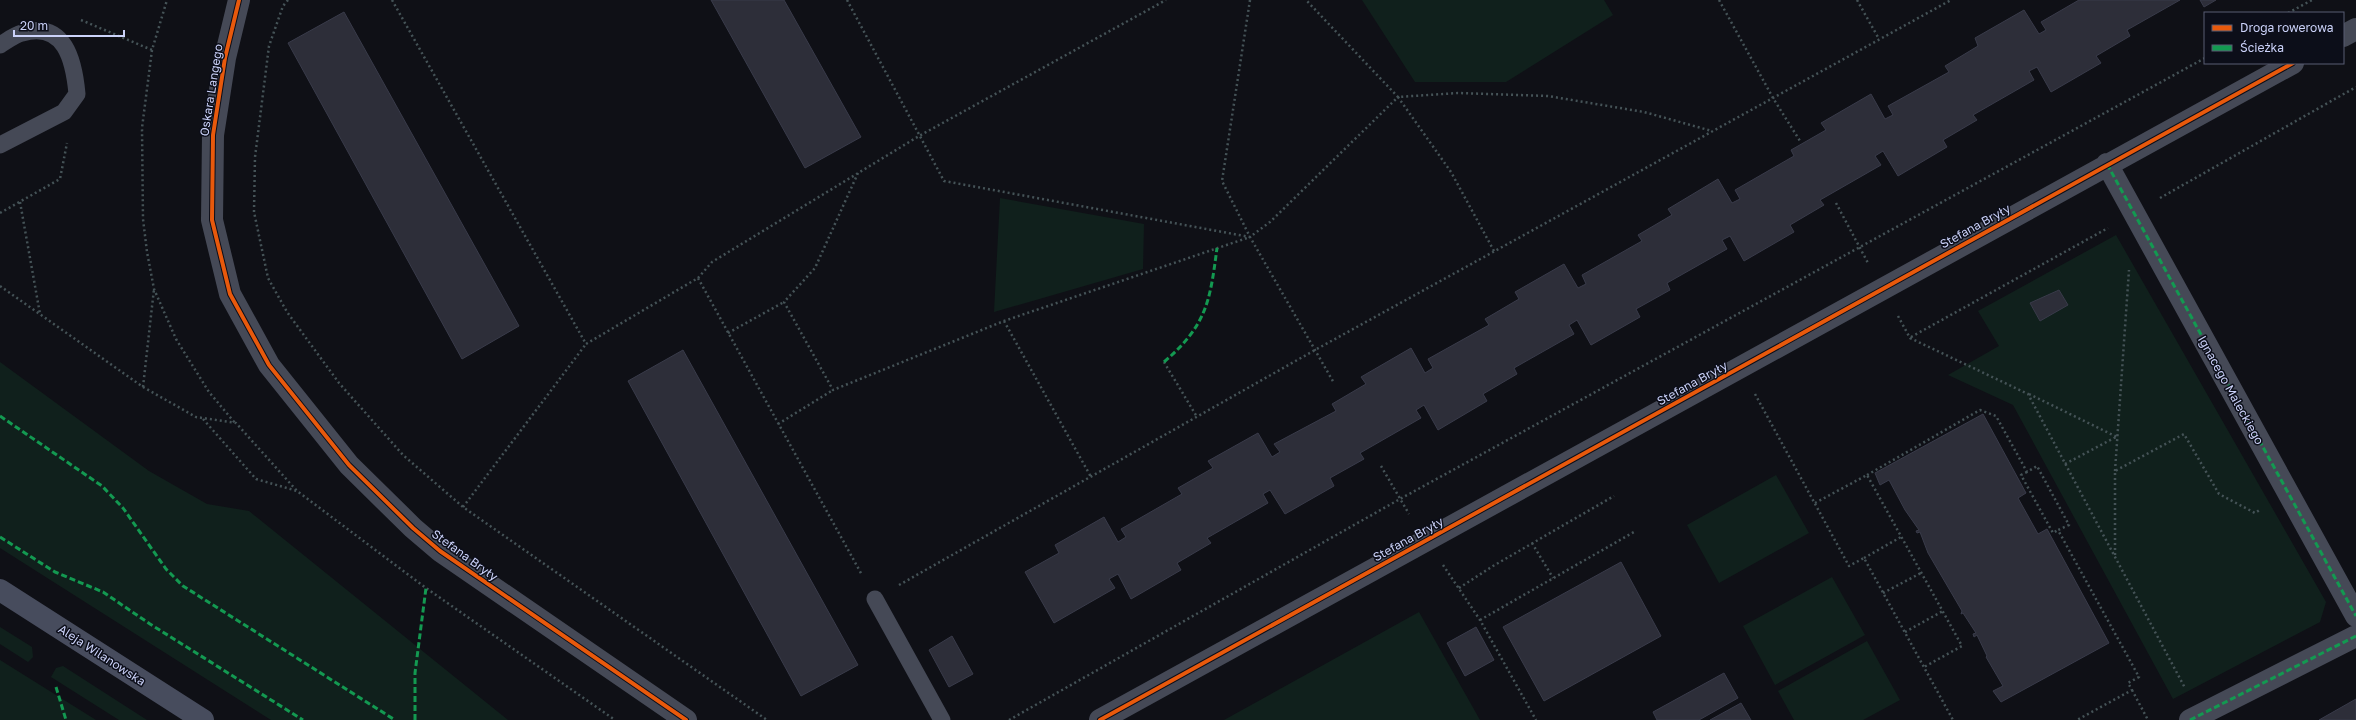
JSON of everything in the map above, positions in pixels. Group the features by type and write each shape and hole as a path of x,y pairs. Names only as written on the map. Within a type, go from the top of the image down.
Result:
{"main road":[{"name":"Aleja Wilanowska","path":"0,590 203,720"}],"street":[{"name":"Oskara Langego","path":"239,0 225,58 213,135 212,220 230,294 269,365"},
{"path":"2344,35 2356,29"},
{"name":"Stefana Bryły","path":"1100,720 2107,164 2291,64"},
{"name":"Ignacego Maleckiego","path":"2107,164 2356,616"},
{"name":"Stefana Bryły","path":"269,365 349,465 418,533 440,551 686,720"},
{"path":"2195,718 2356,636"}],"lane":[{"path":"0,44 21,33 41,30 61,40 70,55 77,94 64,112 0,145"},
{"path":"875,599 942,720"}],"path":[{"path":"167,0 152,50 142,128 144,218 147,252 154,289 176,339 209,392 297,491 413,578 615,720"},
{"path":"288,0 283,6 269,46 255,157 254,212 268,278 287,312 338,383 403,455 463,507 767,720"},
{"path":"392,0 586,344"},
{"path":"847,0 944,181 1250,237"},
{"path":"463,507 586,344 698,278 712,262 919,136 1166,0"},
{"path":"1250,0 1222,181 1250,237 1334,383"},
{"path":"1306,0 1398,97 1451,172 1494,251"},
{"path":"1719,0 1772,98 1800,141"},
{"path":"1857,0 1880,39"},
{"path":"698,278 875,599 1315,350 1951,0"},
{"path":"2290,12 2312,0"},
{"path":"79,19 152,50"},
{"path":"1009,720 1400,499 2204,59"},
{"path":"2117,437 1910,338 2134,214 2356,87"},
{"path":"778,424 833,390 1004,321 1250,237 1270,222 1398,97 1458,93 1548,96 1644,112 1712,131"},
{"path":"0,213 60,179 68,140"},
{"path":"728,332 784,302 814,268 858,173"},
{"path":"20,202 40,314"},
{"path":"2115,556 2115,471 2130,267"},
{"path":"0,286 143,387 196,417 236,423"},
{"path":"143,387 154,289"},
{"path":"784,302 833,390"},
{"path":"1004,321 1091,477"},
{"path":"1164,362 1197,417"},
{"path":"1740,367 1850,566 1901,537"},
{"path":"2028,394 2115,556 2195,718"},
{"path":"1815,503 1980,410 1996,416 2027,472"},
{"path":"203,418 256,479 297,491"},
{"path":"2115,471 2184,434 2219,494 2255,512 2288,493"},
{"path":"2065,464 2117,437"},
{"path":"1381,466 1425,541 1480,620 1536,720"},
{"path":"2037,466 2069,525 2053,533 2021,474 2027,472 2037,466"},
{"path":"1867,475 1962,646 1924,668"},
{"path":"1459,588 1532,543 1614,496"},
{"path":"2058,530 2139,677 2128,683 2148,720"},
{"path":"1480,620 1634,532"},
{"path":"1532,543 1553,578"},
{"path":"1864,558 1953,720"},
{"path":"1883,593 1921,572"},
{"path":"1905,632 1943,611"},
{"path":"2077,720 2132,690"}],"green space":[{"path":"1362,0 1604,0 1613,15 1506,82 1415,82"},
{"path":"1000,198 1144,224 1143,269 994,312"},
{"path":"2116,235 2326,602 2320,622 2173,699 2013,405 1948,375 1999,346 1978,311"},
{"path":"0,362 149,471 207,504 249,511 508,720 271,720 0,548"},
{"path":"1776,475 1809,533 1719,583 1687,525"},
{"path":"1832,577 1865,635 1775,685 1743,626"},
{"path":"1419,612 1480,720 1224,720"},
{"path":"0,627 32,647 33,657 28,662 0,644"},
{"path":"1867,641 1900,700 1863,720 1794,720 1778,691"},
{"path":"0,660 96,720 0,720"},
{"path":"63,666 147,720 119,720 51,677 56,668"}],"building":[{"path":"711,0 784,0 861,137 805,168"},
{"path":"2079,0 2180,0 2127,30 2130,36 2096,56 2101,63 2051,92 2037,67 2029,71 2034,80 1973,115 1977,120 1943,140 1947,147 1898,176 1883,151 1875,156 1881,165 1820,200 1824,205 1790,225 1794,232 1744,261 1730,236 1722,240 1727,249 1667,283 1670,290 1636,309 1640,317 1591,345 1577,320 1569,325 1574,334 1514,368 1517,374 1483,394 1487,401 1438,430 1424,405 1416,410 1421,418 1360,453 1364,459 1330,478 1334,486 1285,514 1270,490 1263,494 1268,503 1207,538 1211,543 1177,563 1181,570 1131,599 1118,574 1109,579 1115,588 1054,623 1025,572 1059,553 1055,545 1104,517 1118,542 1126,537 1121,529 1182,494 1178,488 1213,468 1208,461 1258,433 1272,457 1280,452 1274,444 1336,411 1332,404 1366,384 1361,377 1411,348 1425,373 1433,368 1428,359 1489,325 1485,319 1519,299 1515,292 1564,264 1578,288 1586,284 1582,275 1642,241 1638,235 1672,215 1668,209 1718,179 1732,203 1740,199 1735,190 1794,156 1791,150 1826,130 1821,123 1871,94 1885,119 1893,115 1888,106 1949,72 1945,66 1978,46 1975,38 2024,10 2039,34 2046,30 2041,22"},
{"path":"2200,0 2216,0 2204,7"},
{"path":"344,12 519,326 462,359 288,43"},
{"path":"2059,290 2068,305 2040,321 2030,303"},
{"path":"683,350 858,665 801,696 628,381"},
{"path":"1983,414 2026,493 2018,498 2038,534 2047,529 2109,643 2001,702 1993,691 2003,686 1986,657 1987,656 1977,635 1974,637 1973,634 1976,633 1963,613 1961,614 1962,611 1928,553 1920,532 1917,533 1916,531 1919,530 1905,510 1889,480 1880,485 1875,473"},
{"path":"1621,562 1661,636 1544,701 1503,627"},
{"path":"1476,627 1494,660 1465,676 1447,643"},
{"path":"952,636 973,674 949,687 929,650"},
{"path":"1724,673 1738,698 1699,720 1657,720 1653,712"},
{"path":"2356,699 2356,720 2319,720"},
{"path":"1741,703 1751,720 1710,720"}],"marked path":[{"path":"2107,164 2356,616"},
{"path":"1164,362 1178,349 1198,324 1204,311 1212,283 1217,248"},
{"path":"0,416 102,486 123,508 166,569 183,586 395,720"},
{"path":"0,537 55,572 103,592 150,624 303,720"},
{"path":"415,720 415,673 426,588"},
{"path":"2190,720 2356,636"},
{"path":"56,687 66,720"}],"cycle path":[{"path":"239,0 225,58 213,135 212,220 230,294 269,365 349,465 413,528 440,551 686,720"},
{"path":"1100,720 2291,64"}]}
